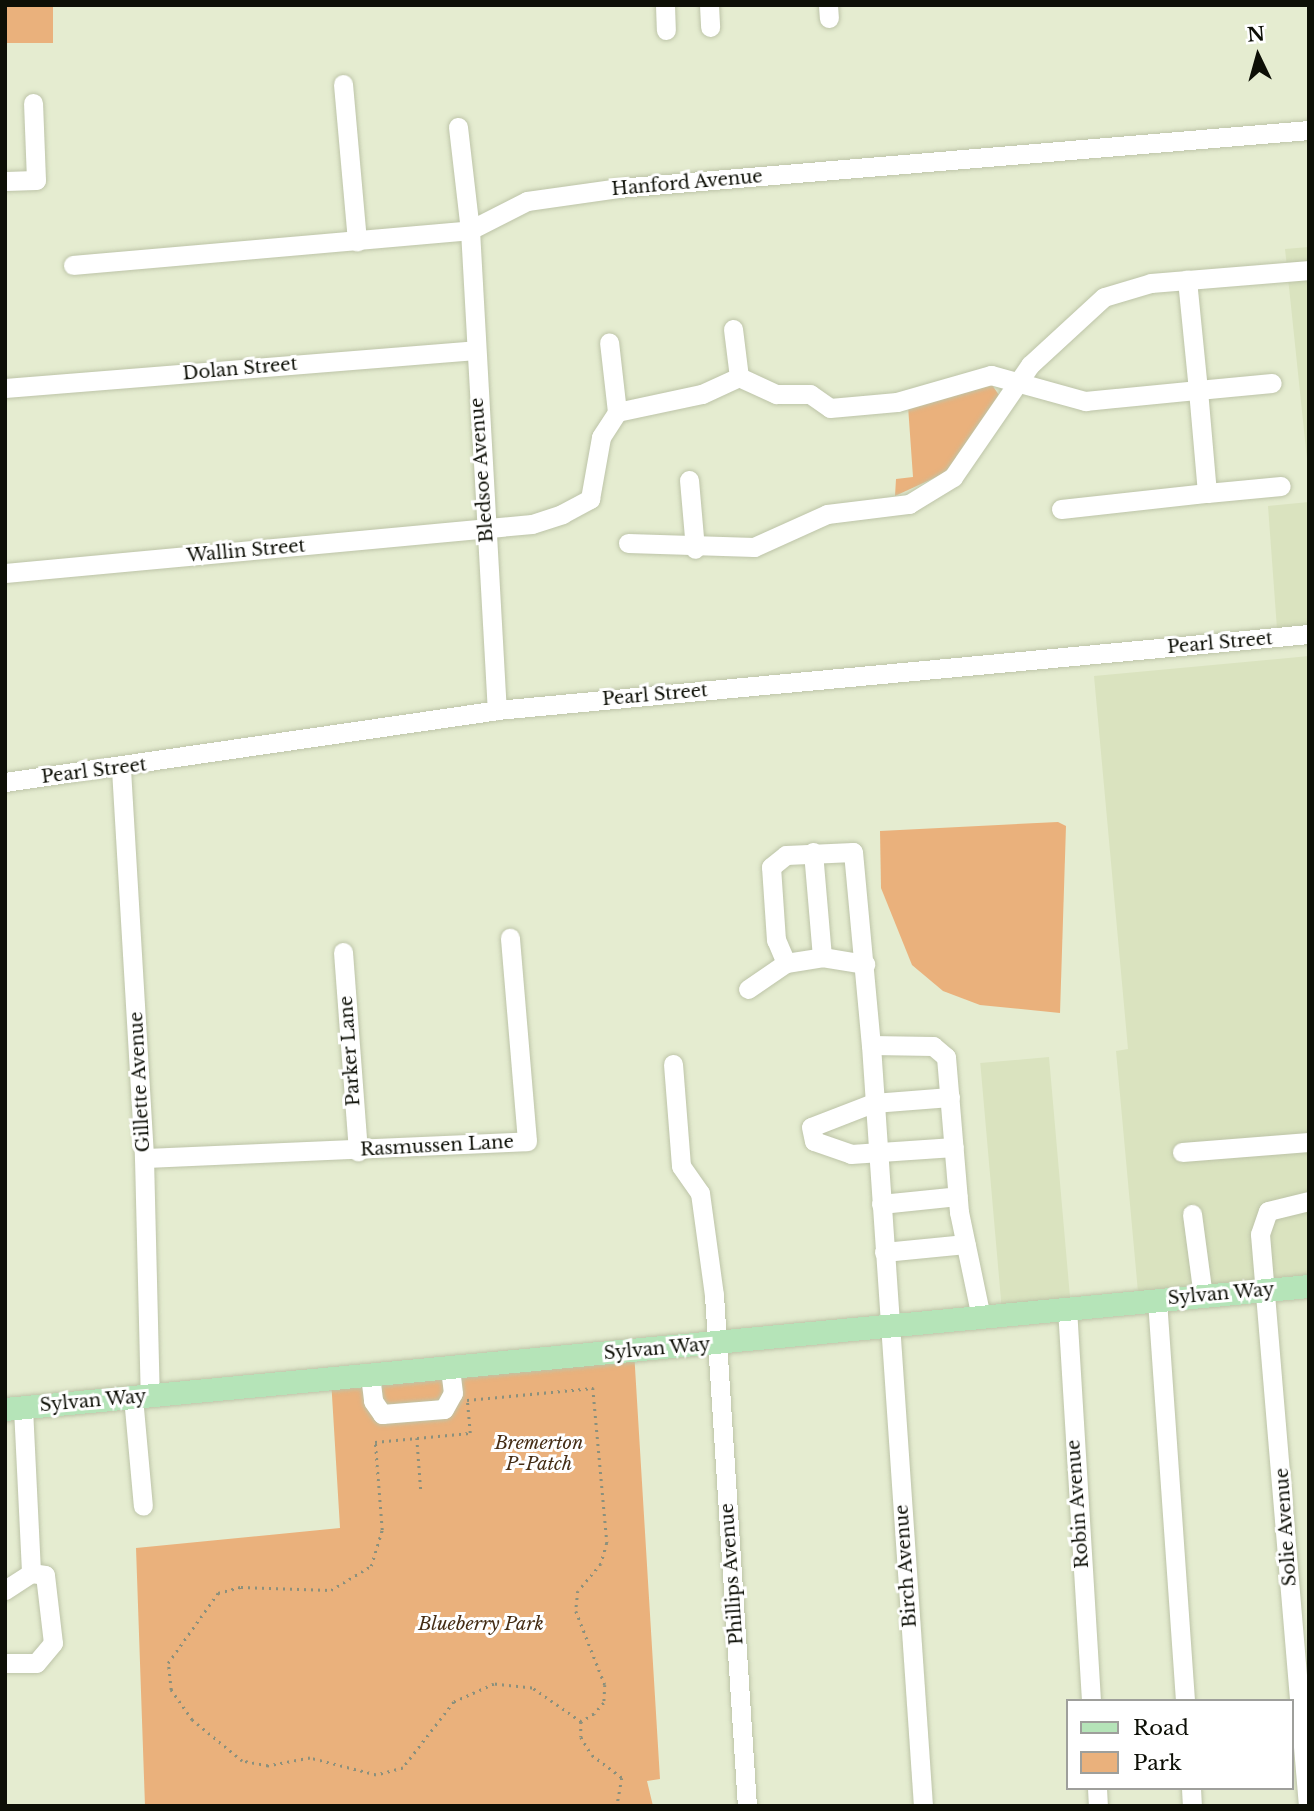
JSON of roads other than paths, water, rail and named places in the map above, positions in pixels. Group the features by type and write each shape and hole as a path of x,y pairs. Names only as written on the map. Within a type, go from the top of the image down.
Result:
{"main road":[{"name":"Sylvan Way","path":"14,1408 1309,1286"}],"street":[{"path":"664,5 666,30"},
{"path":"709,5 710,27"},
{"path":"343,84 357,241"},
{"path":"5,181 36,180 33,103"},
{"name":"Bledsoe Avenue","path":"458,127 470,230 497,710"},
{"name":"Hanford Avenue","path":"73,265 470,230 527,201 618,188 1309,130"},
{"path":"628,543 695,549 754,547 827,514 909,504 933,492 970,458 1016,384 1104,297 1123,287 1309,270"},
{"path":"1187,280 1207,493"},
{"path":"733,329 739,377"},
{"path":"609,342 617,412 702,394 739,377 776,394 810,394 830,408 897,402 985,376 1085,401 1272,383"},
{"name":"Dolan Street","path":"5,388 475,350"},
{"name":"Wallin Street","path":"5,573 532,524 590,499 601,437 617,412"},
{"path":"689,480 695,549"},
{"path":"1061,509 1281,486"},
{"name":"Pearl Street","path":"5,782 121,769 497,710 1309,635"},
{"name":"Gillette Avenue","path":"121,769 145,1158 143,1506"},
{"name":"Birch Avenue","path":"786,963 776,940 771,867 786,855 845,848 857,858 922,1806"},
{"path":"813,852 822,957"},
{"name":"Rasmussen Lane","path":"145,1158 358,1151 527,1141 510,938"},
{"name":"Parker Lane","path":"343,951 358,1151"},
{"path":"748,989 786,963 822,957 865,964"},
{"path":"871,1045 942,1049 950,1097 958,1196 981,1317"},
{"name":"Phillips Avenue","path":"673,1064 681,1166 700,1194 716,1343 747,1806"},
{"path":"950,1097 873,1103 811,1127 814,1142 827,1149 877,1156 954,1147"},
{"path":"1182,1152 1309,1142"},
{"path":"881,1204 958,1196"},
{"name":"Solie Avenue","path":"1308,1806 1301,1630 1262,1224 1278,1205 1309,1201"},
{"path":"1192,1214 1203,1296"},
{"path":"884,1252 966,1244"},
{"path":"1157,1300 1185,1699"},
{"name":"Robin Avenue","path":"1067,1308 1091,1699"},
{"path":"370,1375 373,1401 382,1414 444,1409 453,1393 450,1368"},
{"path":"14,1408 31,1573"},
{"path":"5,1590 31,1573"},
{"path":"5,1663 36,1663 51,1651 49,1580 31,1573"}],"park label":[{"name":"Bremerton P-Patch","path":"539,1454"},
{"name":"Blueberry Park","path":"481,1624"}]}
